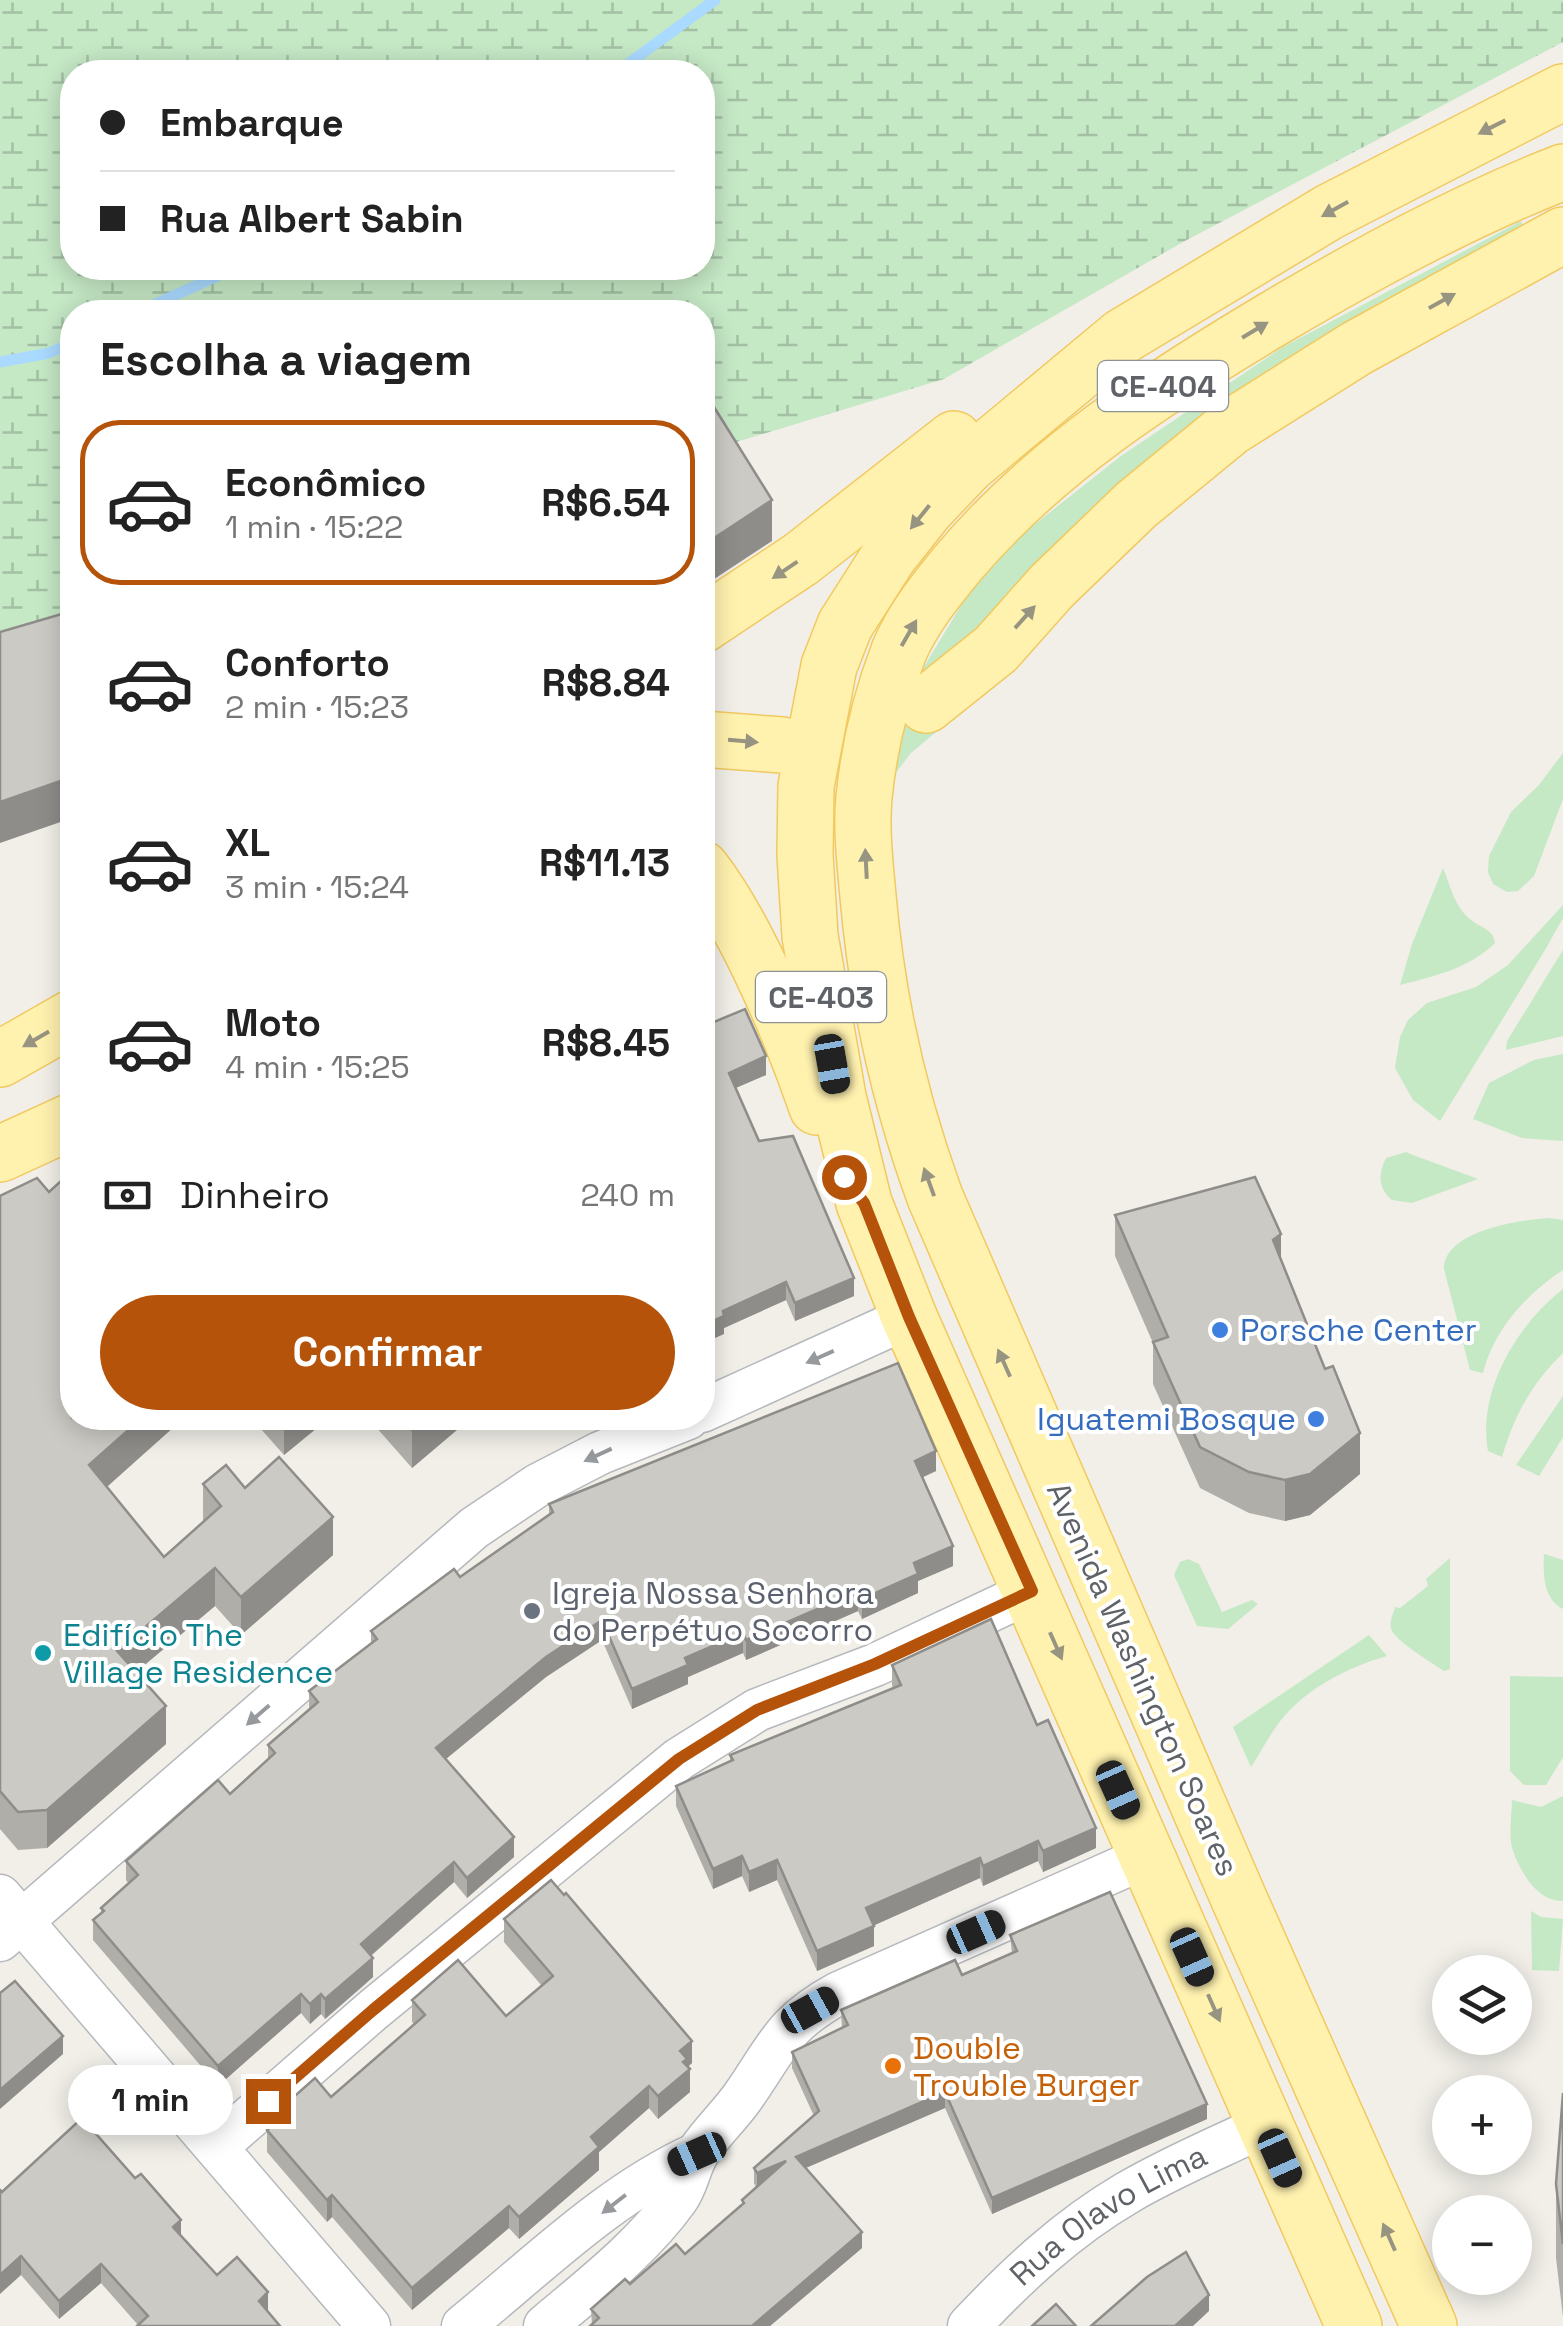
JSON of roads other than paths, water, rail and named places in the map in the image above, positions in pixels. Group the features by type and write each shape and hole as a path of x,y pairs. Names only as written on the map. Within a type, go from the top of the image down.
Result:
{"main road":[{"name":"CE-404","path":"715,616 801,558 1024,385 1122,336 1330,212 1563,92"},
{"name":"CE-404","path":"875,724 900,648 930,598 990,526 1060,463 1172,380 1363,266 1563,172"},
{"path":"926,704 996,648 1052,586 1136,505 1230,428 1357,348 1563,236"},
{"name":"CE-404","path":"794,766 844,626 890,556 927,508 968,465 1122,336"},
{"name":"Avenida Washington Soares","path":"875,724 864,800 865,868 872,939 893,1066 912,1134 964,1272 1429,2326"},
{"path":"715,743 794,766"},
{"name":"Avenida Washington Soares","path":"794,766 810,936 838,1097 864,1203 909,1317 1354,2326"},
{"path":"715,890 769,992 844,1177 864,1203"},
{"path":"0,1059 60,1025"},
{"path":"0,1154 60,1122"}],"street":[{"path":"715,1405 909,1317"},
{"path":"370,2326 216,2146 7,1919 474,1528 554,1477 659,1430"},
{"path":"216,2146 373,2010 679,1759 757,1710 875,1664 1032,1591"},
{"path":"545,2326 602,2278 659,2220 689,2178 697,2154 742,2098 782,2036 810,2010 839,1993 1148,1856"},
{"name":"Rua Olavo Lima","path":"968,2326 1017,2276 1128,2192 1266,2125"},
{"path":"464,2326 653,2174 697,2154"}],"waterway":[{"path":"633,60 715,0"},
{"path":"164,300 209,280"},
{"path":"0,362 60,348"}],"place":[{"name":"Porsche Center","path":"1220,1330"},
{"name":"Iguatemi Bosque","path":"1316,1419"},
{"name":"Igreja Nossa Senhora do Perpétuo Socorro","path":"532,1611"},
{"name":"Edifício The Village Residence","path":"43,1653"},
{"name":"Double Trouble Burger","path":"893,2066"}]}
